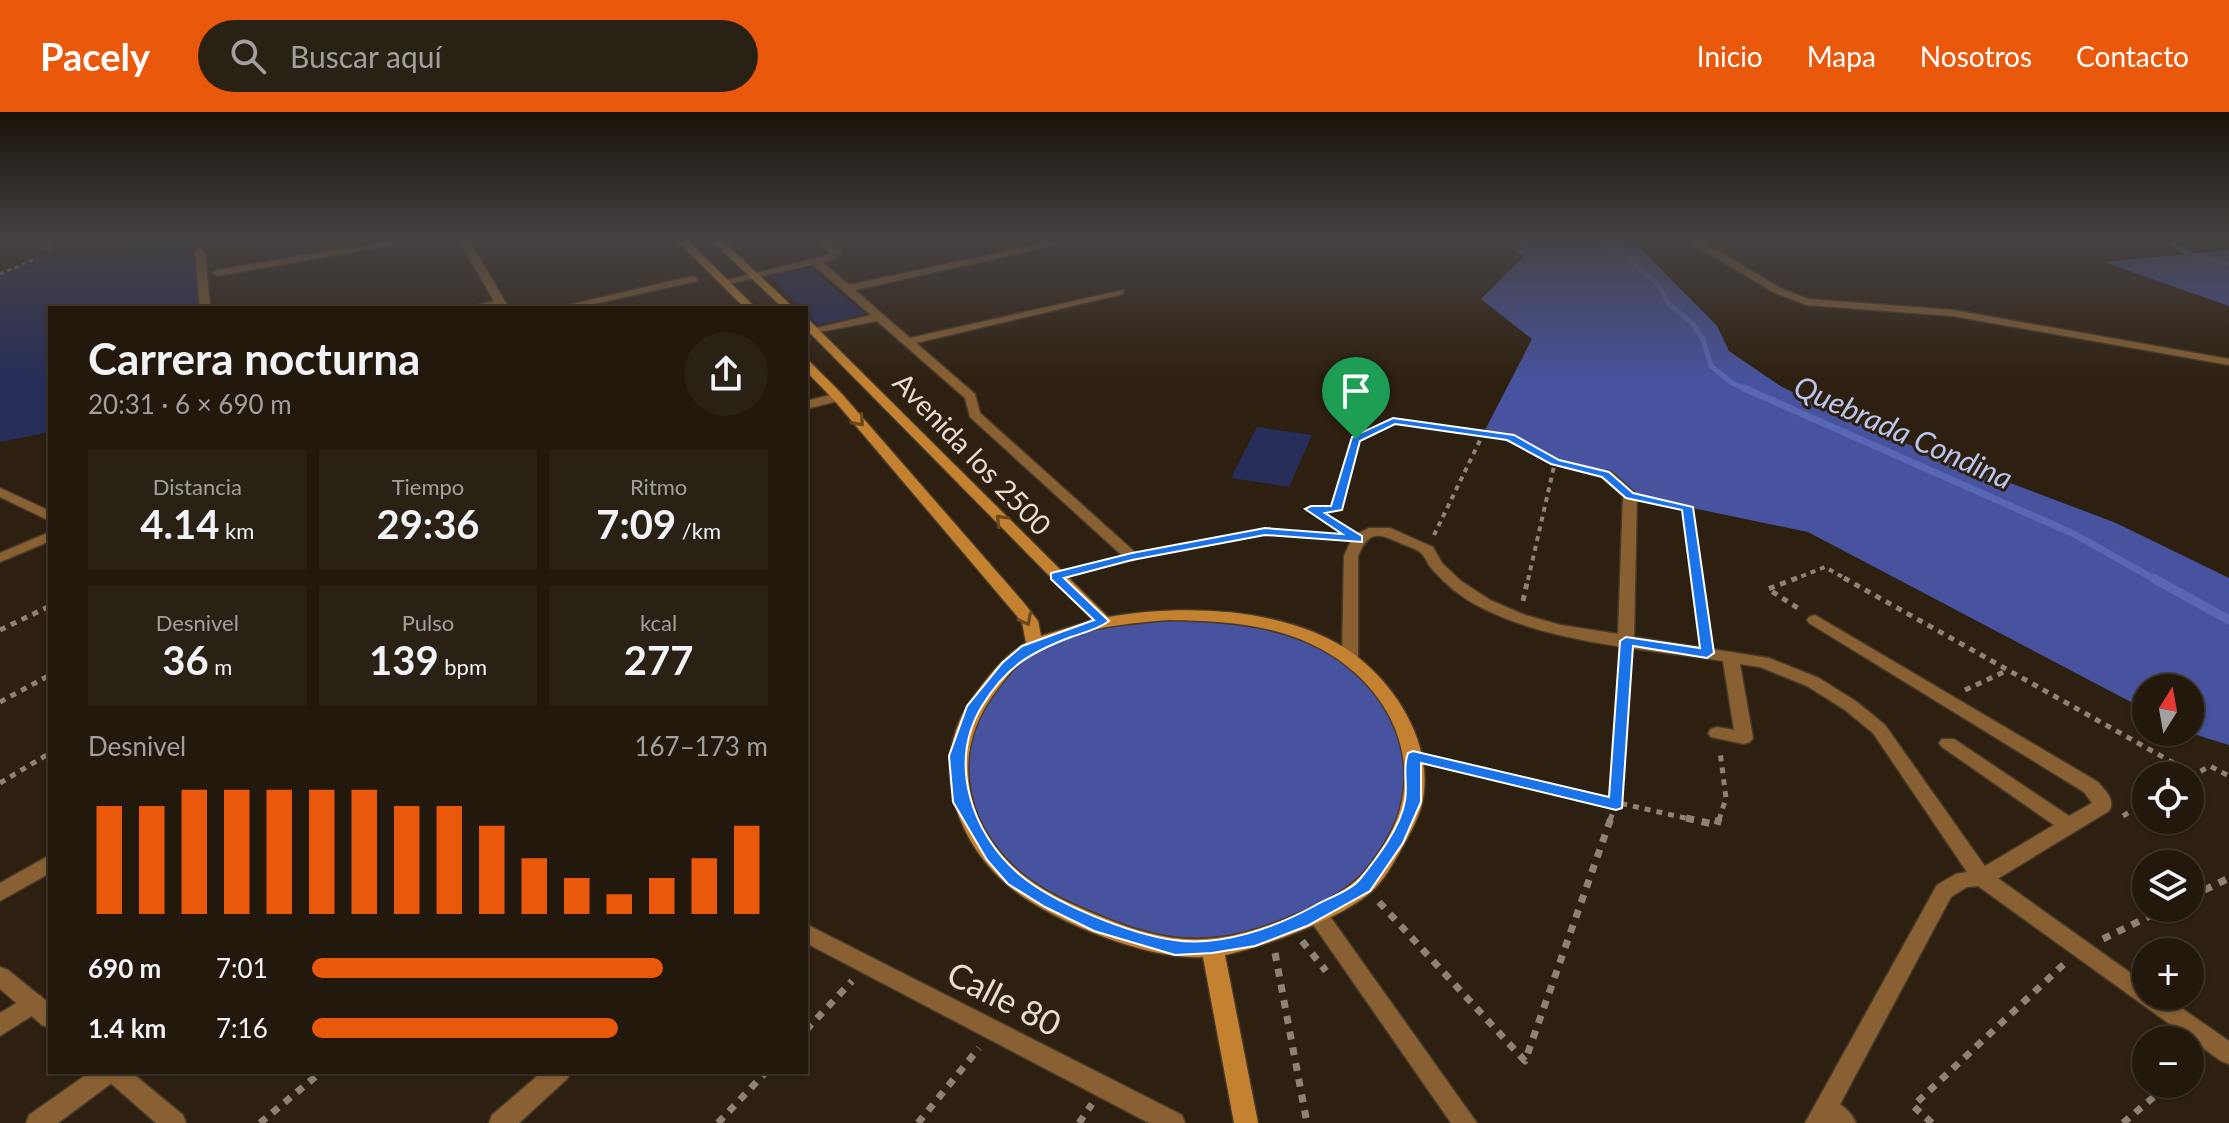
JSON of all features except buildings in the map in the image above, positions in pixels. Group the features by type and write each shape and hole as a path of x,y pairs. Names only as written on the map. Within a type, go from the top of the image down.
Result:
{"main road":[{"path":"728,286 749,306"},
{"path":"764,286 787,306"},
{"name":"Avenida los 2500","path":"810,327 1103,621"},
{"name":"Avenida los 2500","path":"808,366 1018,606 1030,621 1035,645"},
{"path":"1217,615 1262,622 1298,633 1350,657 1377,684 1404,725 1413,756 1413,802 1397,839 1364,886 1317,914 1255,939 1175,948 1100,926 1051,903 1014,879 993,856 961,802 957,756 964,731 975,706 1007,666 1035,645 1103,621 1217,615"},
{"path":"1212,946 1246,1123"}],"street":[{"path":"491,286 502,305"},
{"path":"570,306 660,286"},
{"path":"843,286 971,397 974,414 1132,557"},
{"path":"846,289 859,286"},
{"path":"1771,286 1787,297 1807,302 1953,313 2229,362"},
{"path":"908,342 1119,292"},
{"path":"810,327 879,317"},
{"path":"808,404 838,397"},
{"path":"1606,475 1630,495 1626,641"},
{"path":"0,492 48,516"},
{"path":"1350,657 1351,556 1358,539 1369,532 1385,531 1428,550 1436,565 1456,584 1484,603 1519,618 1559,630 1763,662 1813,682 1851,706 1879,729 1982,878 2132,986"},
{"path":"0,558 48,537"},
{"path":"1815,620 2091,787 2101,798 2102,806 1982,878 1963,880 1944,891 1829,1118"},
{"path":"1717,733 1744,738 1731,657"},
{"path":"1948,743 2069,826"},
{"path":"0,893 48,864"},
{"path":"1317,914 1454,1103 1465,1123"},
{"name":"Calle 80","path":"808,934 1173,1123"},
{"path":"0,976 41,1011 0,1026"},
{"path":"2166,1010 2229,1054"},
{"path":"38,1123 108,1074"},
{"path":"113,1074 174,1123"},
{"path":"501,1123 557,1074"}],"path":[{"path":"1358,539 1311,509 1336,510 1356,439 1393,421 1510,437 1555,462 1606,475"},
{"path":"1428,550 1484,432"},
{"path":"1519,618 1555,462"},
{"path":"1630,495 1687,507 1707,653"},
{"path":"1055,576 1132,557 1265,532 1358,539"},
{"path":"1815,620 1768,589 1825,567 2168,762"},
{"path":"0,630 48,607"},
{"path":"1364,886 1525,1061 1616,804 1626,641"},
{"path":"1948,698 2007,670"},
{"path":"0,702 48,676"},
{"path":"1413,756 1717,825 1726,798 1717,733"},
{"path":"0,783 48,754"},
{"path":"2204,769 2210,766 2229,776"},
{"path":"2204,890 2229,878"},
{"path":"2097,942 2138,922"},
{"path":"1295,933 1333,979"},
{"path":"1274,947 1307,1123"},
{"path":"1932,1123 1913,1106 2067,961"},
{"path":"808,1028 866,966"},
{"path":"918,1123 992,1032"},
{"path":"260,1123 319,1074"},
{"path":"718,1123 764,1074"},
{"path":"2123,1123 2152,1098"}],"shaded area":[{"path":"0,286 202,286 205,306 48,306 48,432 0,442"},
{"path":"779,286 832,286 866,314 818,325 808,315 808,306 799,306"},
{"path":"1494,286 1678,286 1717,326 1729,351 1782,387 1889,437 2116,523 2229,578 2229,745 2204,737 2204,674 2132,674 2132,703 1808,532 1630,495 1606,475 1555,462 1484,432 1532,339 1481,299"},
{"path":"2173,286 2229,286 2229,306"},
{"path":"1257,427 1312,435 1289,487 1231,478"},
{"path":"1169,615 1262,622 1350,657 1404,725 1413,802 1364,886 1317,914 1212,946 1100,926 1014,879 961,802 964,731 1027,649 1103,621"}],"waterway":[{"name":"Quebrada Condina","path":"1659,286 1669,304 1692,323 1703,339 1711,366 1732,383 1748,390"},
{"name":"Quebrada Condina","path":"1744,388 2074,534 2156,580"},
{"name":"Quebrada Condina","path":"2153,578 2229,620"}],"route":[{"path":"1393,421 1510,437 1555,462 1606,475 1630,495 1687,507 1707,653 1626,641 1616,804 1413,756 1413,802 1397,839 1364,886 1301,921 1255,939 1212,946 1175,948 1100,926 1051,903 1014,879 993,856 961,802 957,756 975,706 1007,666 1027,649 1077,628 1103,621 1055,576 1132,557 1265,532 1358,539 1311,509 1336,510 1356,439 1393,421"}]}
